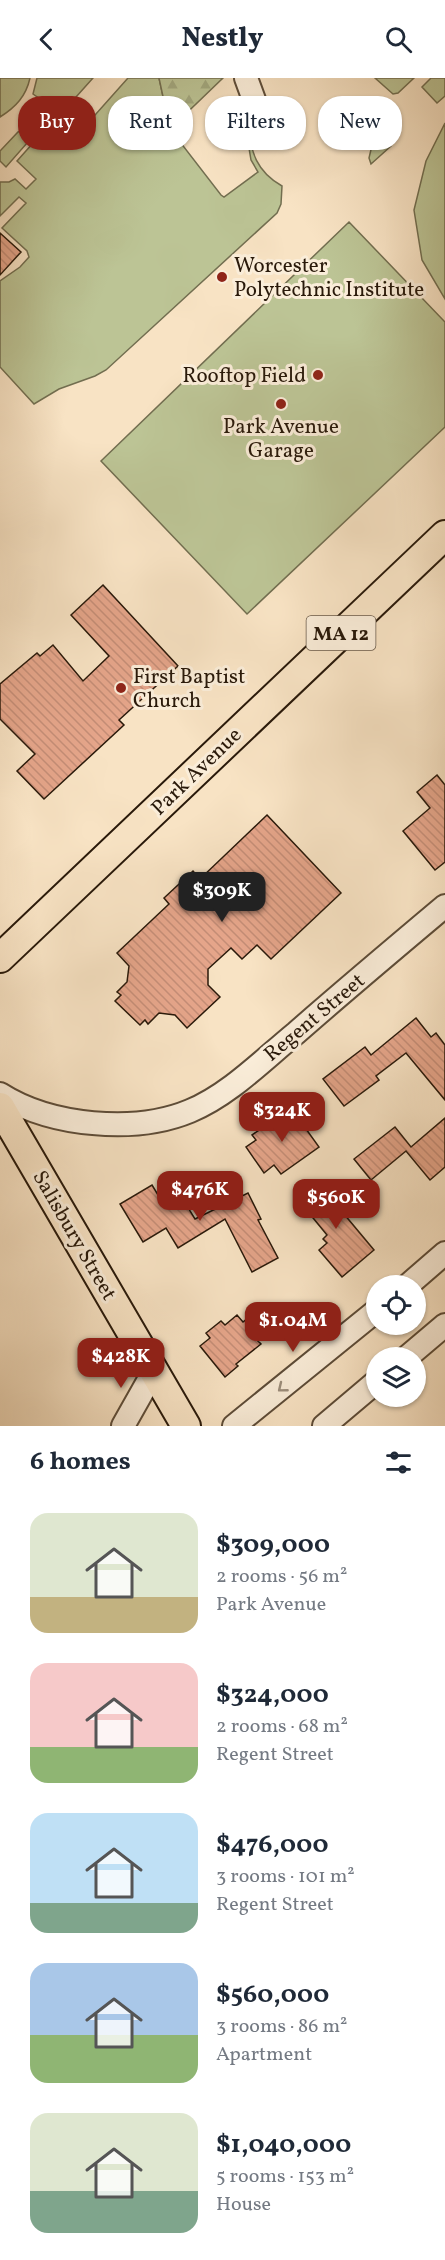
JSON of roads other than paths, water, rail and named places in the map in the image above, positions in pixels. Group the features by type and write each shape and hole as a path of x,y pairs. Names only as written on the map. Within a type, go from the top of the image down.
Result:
{"main road":[{"name":"Park Avenue","path":"0,958 445,535"},
{"name":"Salisbury Street","path":"0,1107 186,1426"}],"street":[{"path":"246,78 253,96"},
{"name":"Regent Street","path":"0,1094 34,1109 88,1123 145,1122 190,1111 213,1099 256,1066 445,906"},
{"path":"420,1275 445,1253"},
{"path":"234,1426 366,1319"},
{"path":"419,1347 445,1325"},
{"path":"123,1426 154,1371"},
{"path":"324,1426 366,1390"}],"place":[{"name":"Worcester Polytechnic Institute","path":"222,277"},
{"name":"Rooftop Field","path":"318,375"},
{"name":"Park Avenue Garage","path":"281,404"},
{"name":"First Baptist Church","path":"121,688"}]}
